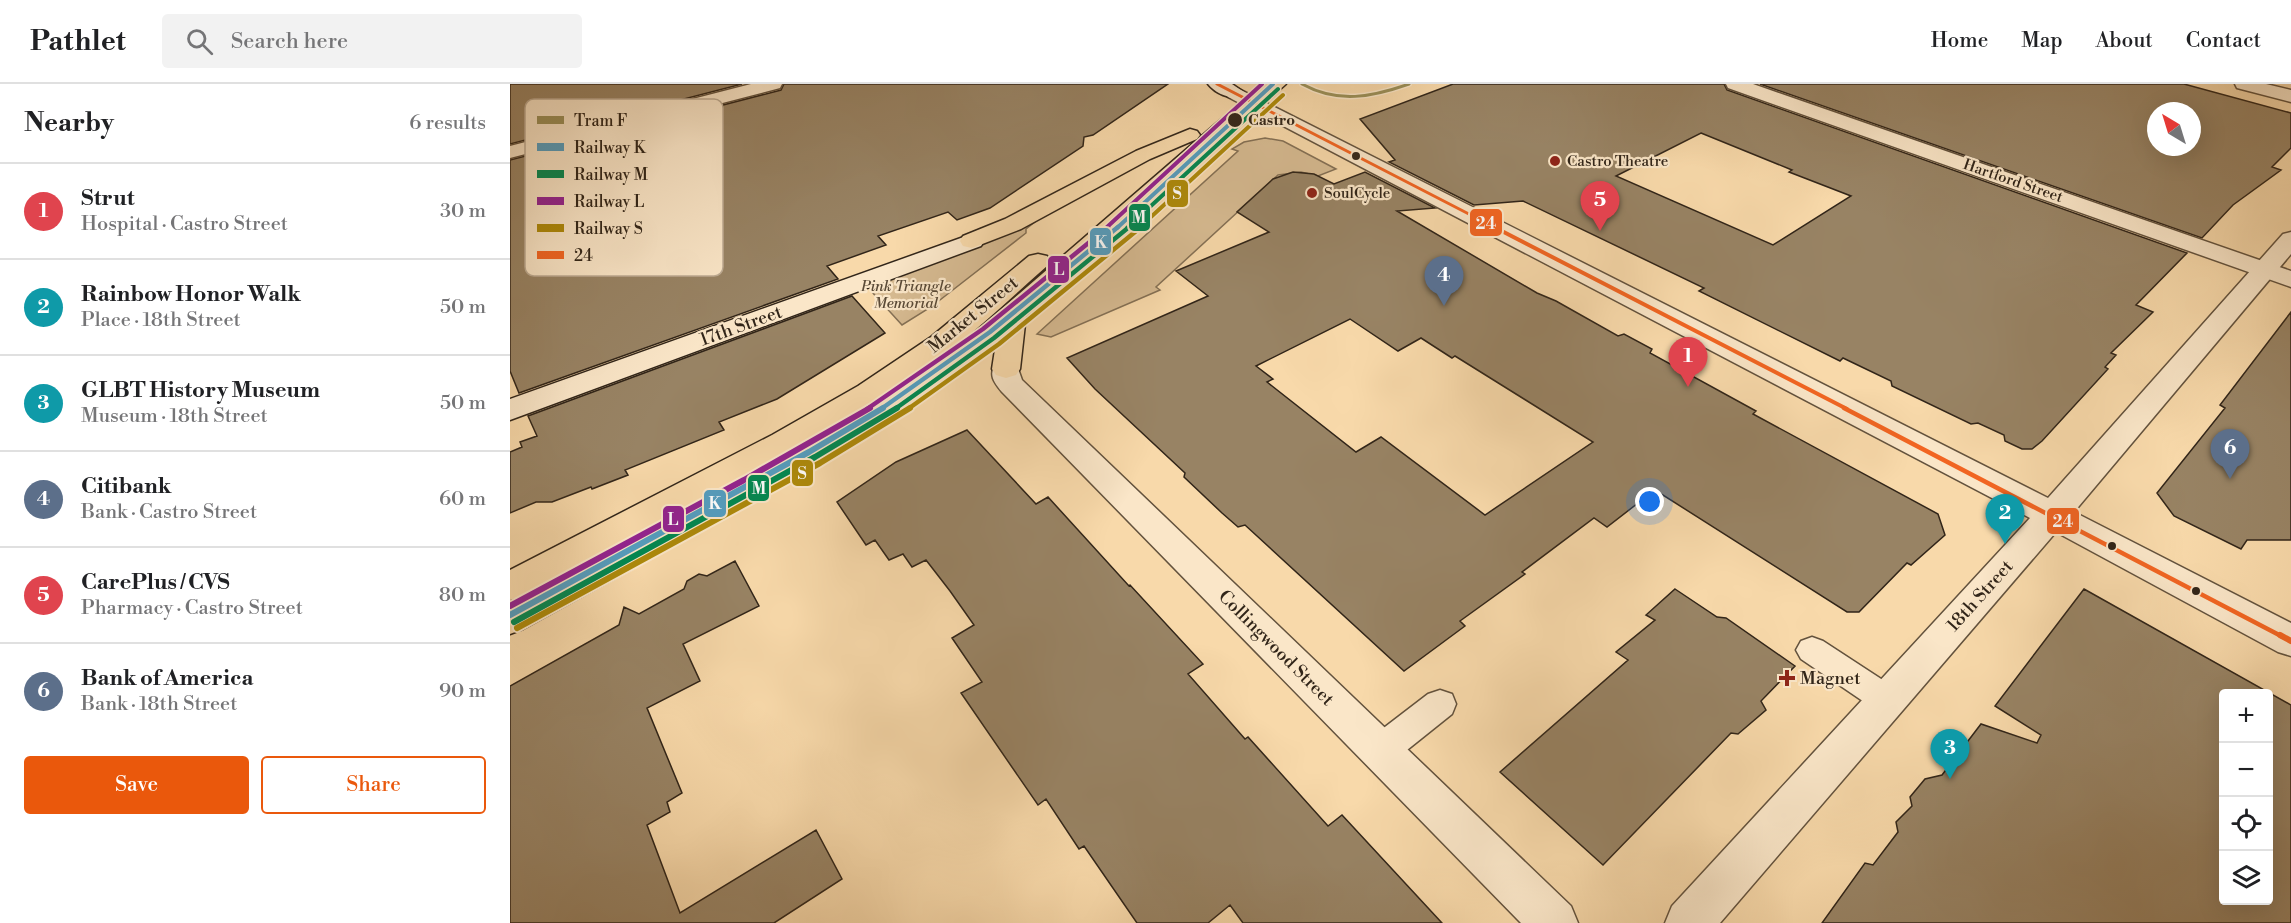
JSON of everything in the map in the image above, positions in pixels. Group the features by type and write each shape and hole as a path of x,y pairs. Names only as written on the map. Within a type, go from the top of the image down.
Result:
{"main road":[{"name":"Market Street","path":"510,619 839,439 956,362 1277,84"},
{"name":"Market Street","path":"510,586 783,442 887,380 968,321 1190,135 1240,89"},
{"path":"972,241 1013,224 1143,155 1190,135"},
{"path":"1006,369 1013,314"}],"street":[{"path":"715,99 773,84"},
{"path":"1217,84 1240,89 1256,104 2052,514 2291,641"},
{"name":"Hartford Street","path":"1735,84 2278,274"},
{"path":"2244,84 2291,96"},
{"path":"510,152 525,148"},
{"name":"18th Street","path":"1689,923 2052,514 2278,274 2291,238"},
{"name":"17th Street","path":"510,410 972,241"},
{"name":"Collingwood Street","path":"1006,369 1006,378 1012,386 1554,923"}],"lane":[{"path":"1812,650 1887,700"},
{"path":"1380,751 1440,704"}],"green space":[{"path":"1265,138 1283,141 1336,169 1318,176 1301,172 1278,175 1156,287 1160,290 1051,337 1037,334 1238,151 1232,149 1244,142"},
{"name":"Pink Triangle Memorial","path":"1040,218 1026,229 1026,233 931,307 902,325 871,291 879,282"}],"building":[{"path":"510,84 742,84 684,99 525,99 525,140 510,144"},
{"path":"784,84 1168,84 1093,135 1084,137 1083,146 990,208 957,220 948,212 878,236 886,245 827,266 838,279 519,393 510,371 510,160 525,156 525,276 723,276 723,105 781,90"},
{"path":"1453,84 1724,84 1727,90 2187,253 2136,305 2153,312 2111,353 2116,355 2105,367 2108,369 2042,441 2032,449 2022,449 2005,441 2004,435 1978,423 1971,424 1892,386 1891,381 1843,358 1840,361 1699,291 1704,288 1523,201 1474,205 1389,162 1395,160 1360,119","holes":["1701,133 1792,170 1789,172 1851,196 1773,245 1616,176"]},
{"path":"1760,84 2184,84 2291,113 2291,148 2272,167 2281,170 2233,205 2202,238"},
{"path":"1293,172 1314,174 1334,184 1365,172 1435,208 1397,211 1537,293 1556,301 1618,336 1624,334 1652,349 1650,353 1756,411 1753,414 1938,514 1945,535 1911,565 1907,563 1859,612 1847,612 1655,490 1607,527 1594,518 1522,572 1525,574 1460,621 1465,626 1404,671 1245,525 1238,527 1222,513 1184,477 1185,473 1095,389 1067,358 1208,296 1176,271 1269,232 1237,212 1273,179","holes":["1350,319 1398,351 1421,338 1452,358 1455,356 1593,442 1485,515 1381,437 1356,452 1267,382 1273,379 1256,366"]},
{"path":"852,296 885,333 777,399 719,422 724,430 625,470 628,475 592,489 591,487 552,502 536,502 510,513 510,452 522,447 520,442 537,436 528,416"},
{"path":"2291,312 2291,540 2247,540 2241,549 2174,516 2157,493 2225,408 2220,405"},
{"path":"967,430 1036,504 1048,497 1203,664 1188,674 1245,739 1248,737 1328,826 1342,815 1442,923 1243,923 1230,905 1208,923 1137,923 1084,846 1079,849 1046,799 1038,805 961,693 982,682 952,638 974,625 950,591 926,560 912,567 903,554 889,560 875,540 866,545 837,502 896,462"},
{"path":"735,561 759,606 683,644 700,681 647,708 682,793 667,802 670,812 647,825 680,913 816,830 842,879 774,923 510,923 510,686 619,625 624,607 639,614 684,589 687,581 699,574 707,576"},
{"path":"1675,589 1717,617 1726,618 1795,666 1761,701 1766,710 1738,734 1731,733 1603,865 1500,772 1628,660 1616,652 1655,620 1646,615"},
{"path":"2084,589 2262,689 2219,689 2219,905 2273,905 2273,695 2291,705 2291,923 1822,923 1865,863 1873,865 1898,832 1896,822 1912,806 1910,797 1925,779 1942,775 1981,724 2037,743 2041,735 1995,706"}],"tram line":[{"name":"F","path":"1302,84 1328,96 1341,98 1368,96 1409,84"}],"rail line":[{"name":"L","path":"510,606 698,506 837,428 933,366 1032,291 1080,251 1262,84"},
{"name":"K","path":"510,615 829,441 939,370 1039,294 1087,254 1273,84"},
{"name":"M","path":"514,622 835,446 944,376 1044,299 1140,218 1278,89"},
{"name":"S","path":"517,628 839,452 948,381 999,344 1097,265 1283,95"}],"transit line":[{"name":"24","path":"1217,84 2052,515 2291,641"}],"place":[{"name":"Castro","path":"1235,120"},
{"name":"Castro Theatre","path":"1555,161"},
{"name":"SoulCycle","path":"1312,193"},
{"name":"CarePlus / CVS","path":"1600,231"},
{"name":"Citibank","path":"1444,306"},
{"name":"Strut","path":"1688,387"},
{"name":"Bank of America","path":"2230,479"},
{"name":"Rainbow Honor Walk","path":"2005,544"},
{"name":"Magnet","path":"1787,678"},
{"name":"GLBT History Museum","path":"1950,779"}]}
